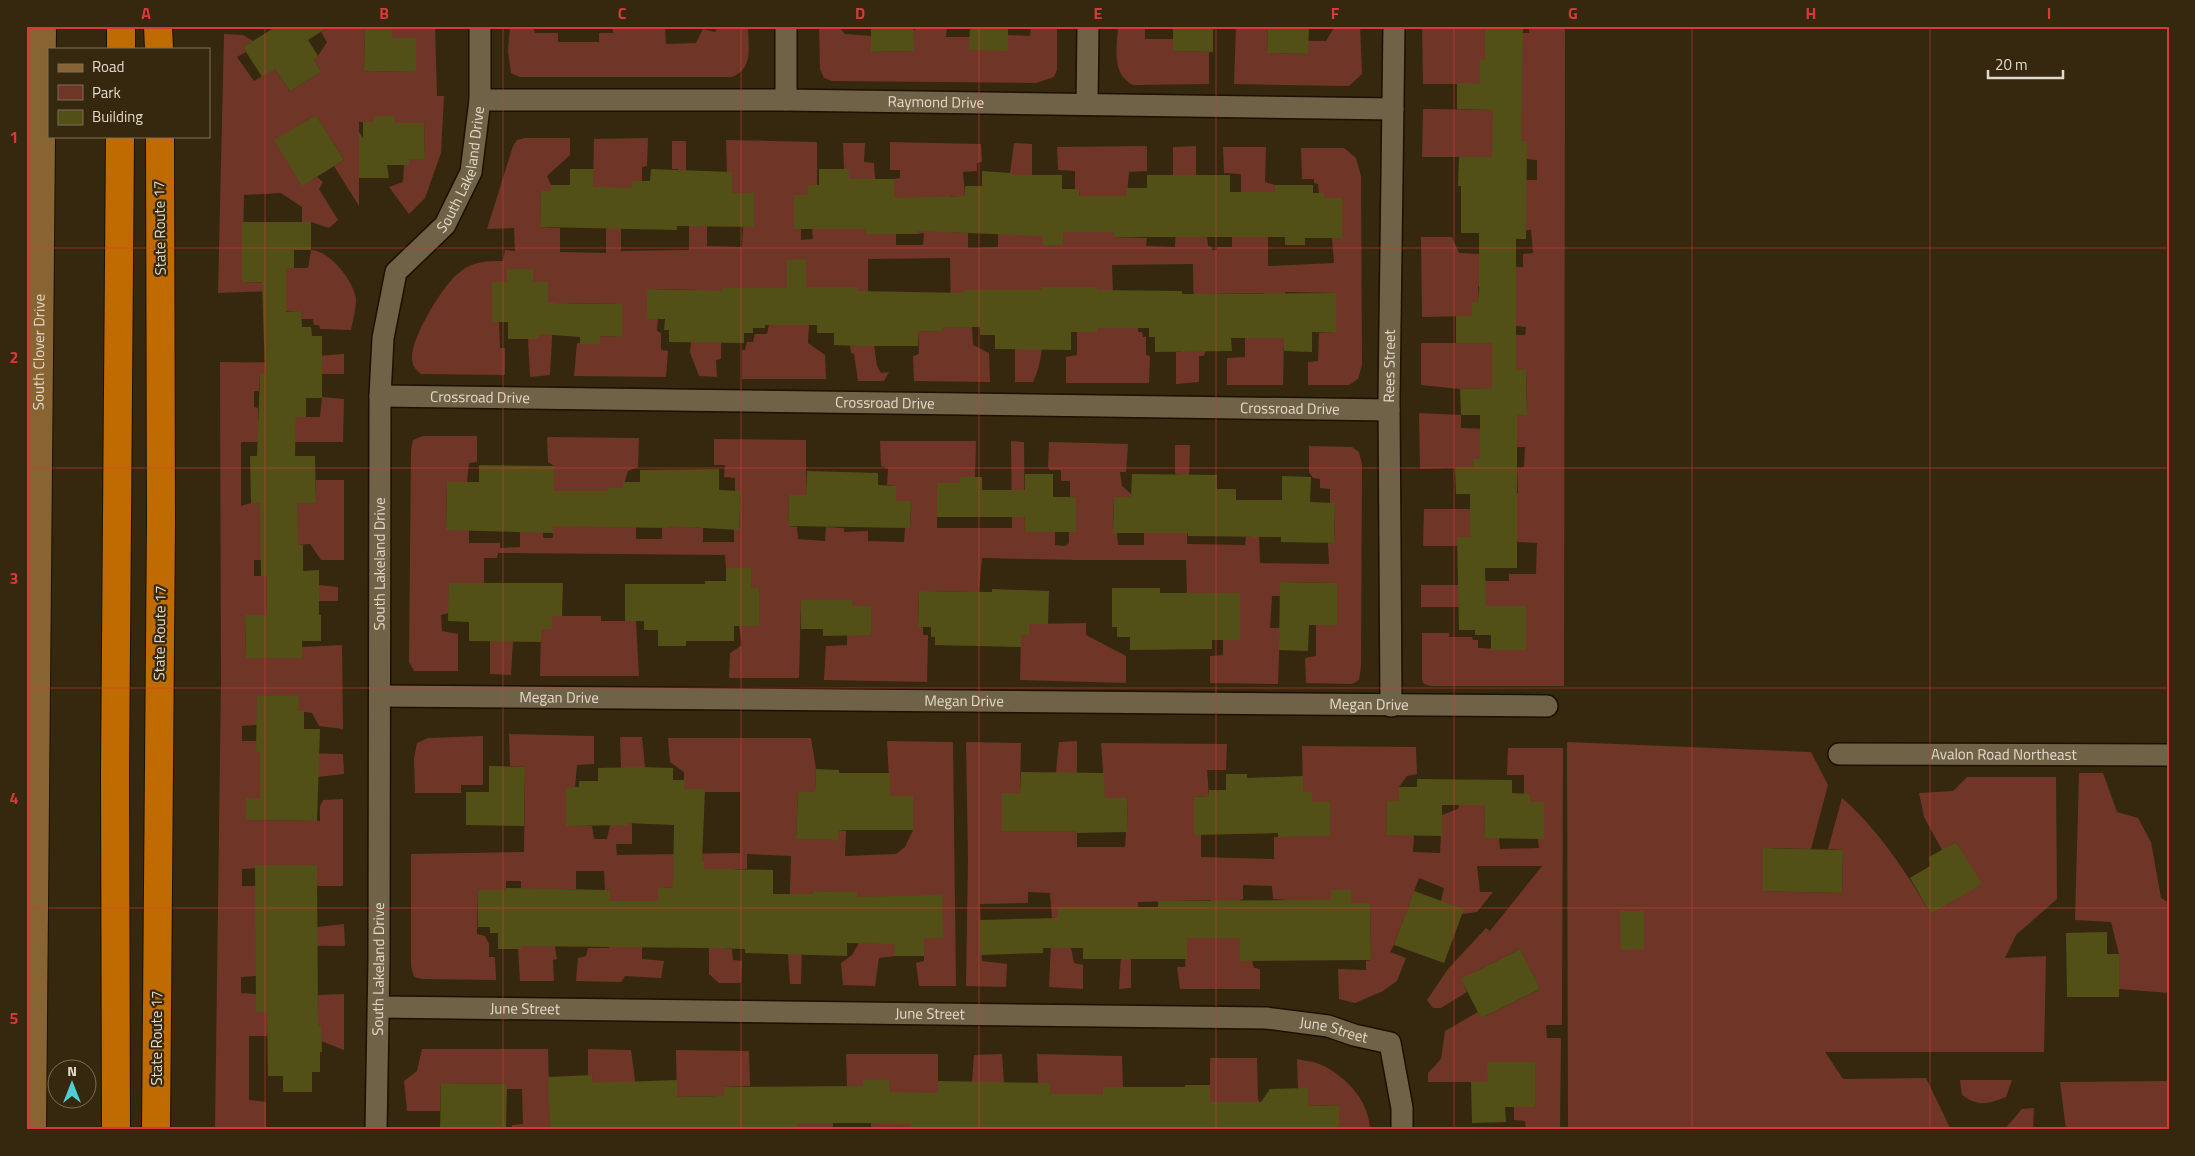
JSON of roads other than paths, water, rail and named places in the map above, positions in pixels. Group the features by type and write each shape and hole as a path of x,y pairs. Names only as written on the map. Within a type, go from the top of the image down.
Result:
{"highway":[{"path":"121,26 121,48"},
{"path":"158,26 159,48"},
{"path":"116,1130 115,773 120,138"},
{"name":"State Route 17","path":"156,1130 162,522 160,138"}],"street":[{"name":"South Clover Drive","path":"30,1115 34,192 42,26"},
{"name":"South Lakeland Drive","path":"376,1130 379,1007 380,396 383,338 396,272 445,225 471,172 480,100 480,26"},
{"path":"786,26 786,100"},
{"path":"1087,104 1088,26"},
{"name":"Rees Street","path":"1390,706 1389,410 1394,26"},
{"name":"Raymond Drive","path":"480,100 786,100 1392,109"},
{"name":"Crossroad Drive","path":"380,396 1389,410"},
{"name":"Megan Drive","path":"380,696 1547,706"},
{"name":"Avalon Road Northeast","path":"1839,754 2169,755"},
{"name":"June Street","path":"379,1007 1266,1018 1310,1022 1390,1043 1402,1108 1402,1130"}]}
